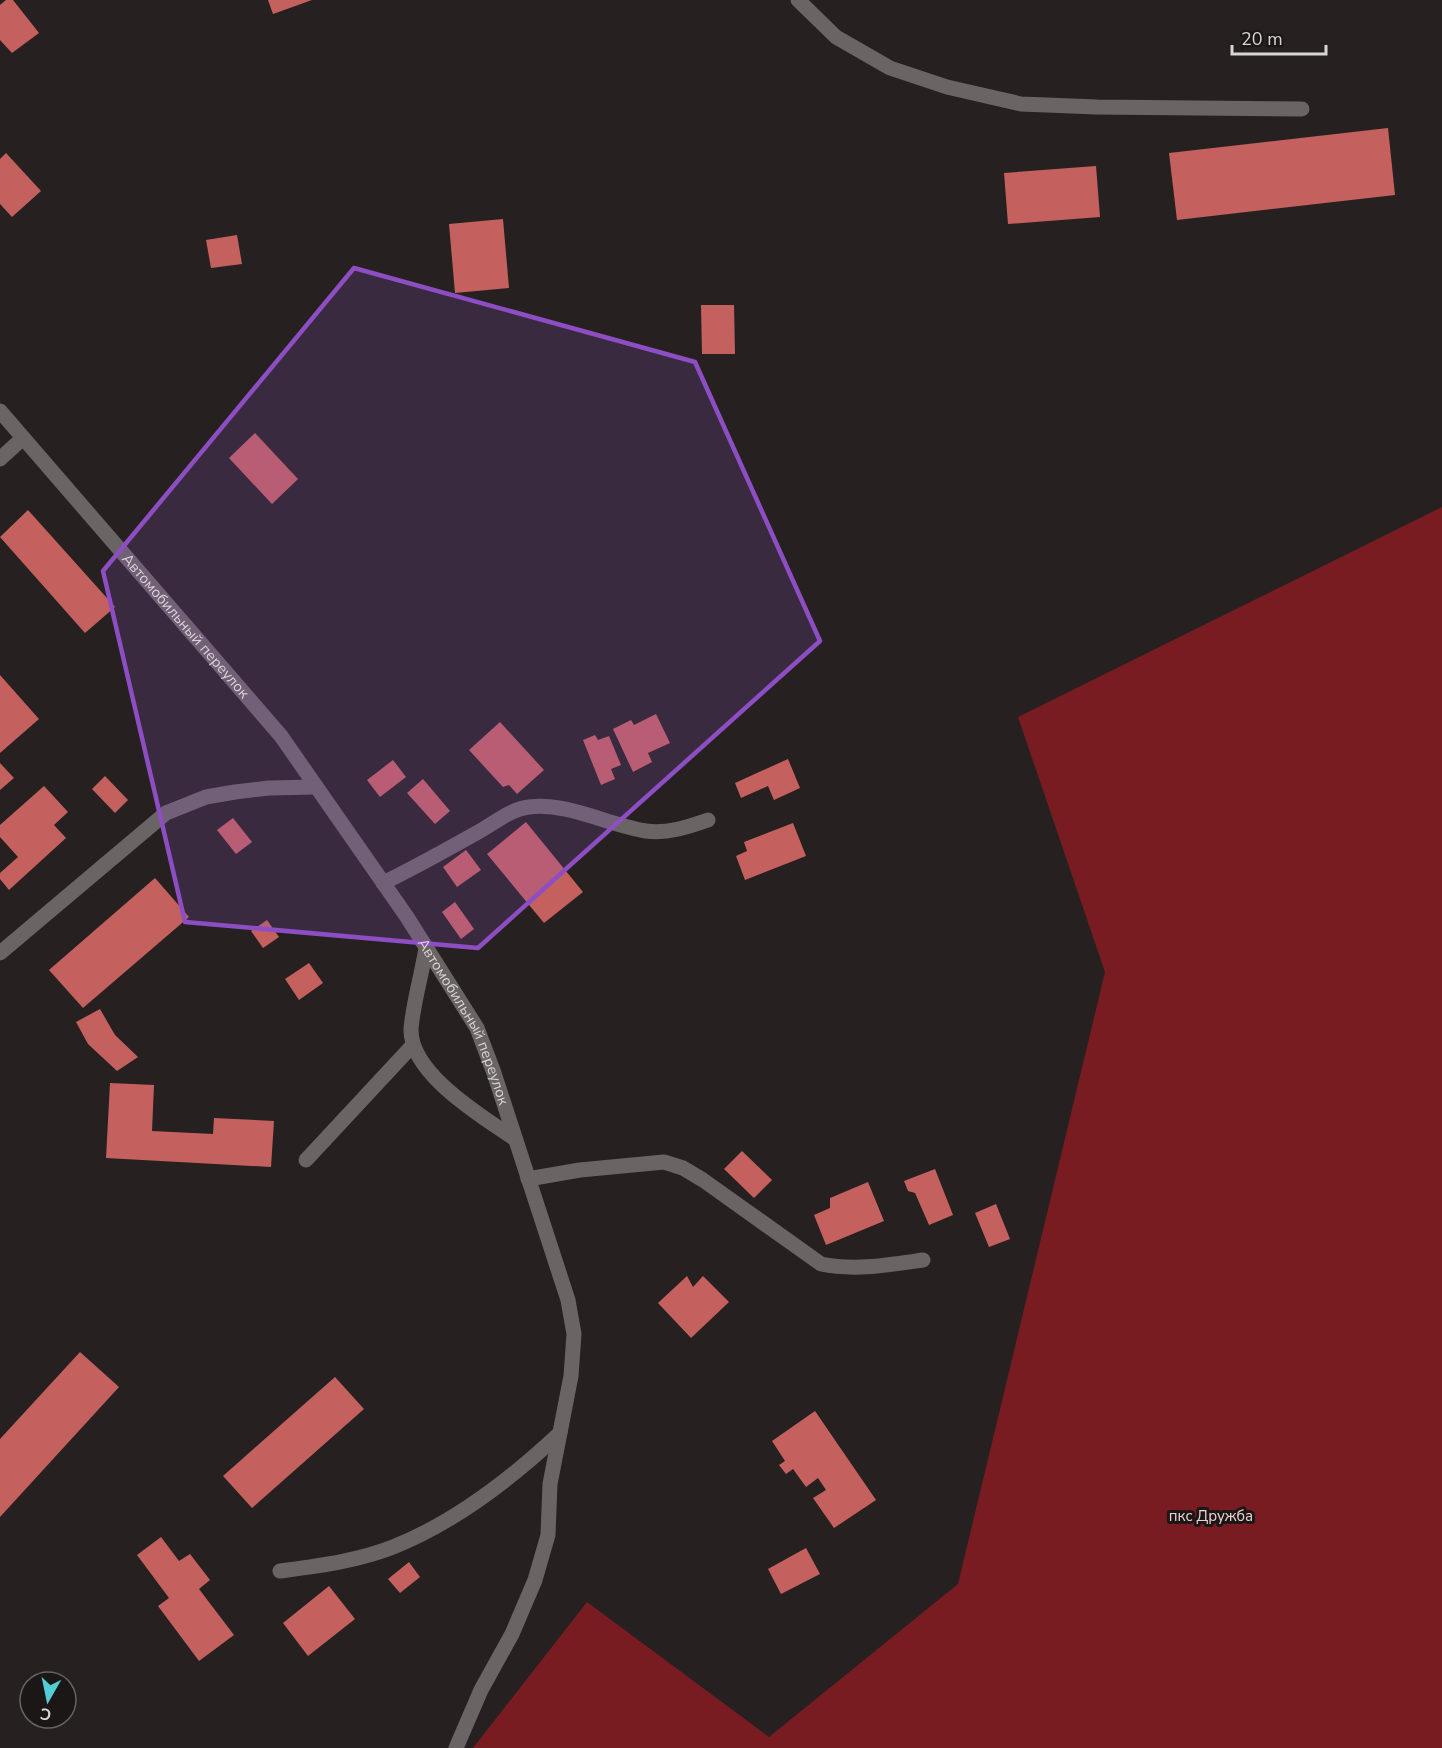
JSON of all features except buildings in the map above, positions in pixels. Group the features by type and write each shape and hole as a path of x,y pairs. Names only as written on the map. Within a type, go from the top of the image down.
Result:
{"lane":[{"path":"798,0 836,37 890,68 947,87 1021,104 1302,109"},
{"name":"Автомобильный переулок","path":"0,411 280,736 383,883 477,1028 515,1139 568,1300 574,1334 571,1376 550,1484 548,1535 535,1580 513,1634 481,1690 456,1748"},
{"path":"0,459 23,438"},
{"path":"0,953 166,813 183,804 236,792 269,788 316,787"},
{"path":"383,883 515,810 529,807 575,812 647,831 677,830 708,820"},
{"path":"426,948 411,1030 413,1045 422,1062 441,1083 464,1103 515,1139"},
{"path":"306,1160 413,1045"},
{"path":"528,1179 580,1170 664,1162 683,1168 703,1180 820,1264 841,1268 868,1268 923,1260"},
{"path":"280,1570 322,1565 391,1548 426,1532 492,1492 523,1468 560,1433"}],"highlighted area":[{"path":"354,268 695,362 820,641 478,948 185,922 103,571"}],"green space":[{"name":"пкс Дружба","path":"1442,507 1442,1748 473,1748 587,1602 769,1737 958,1584 1105,972 1018,717"}]}
